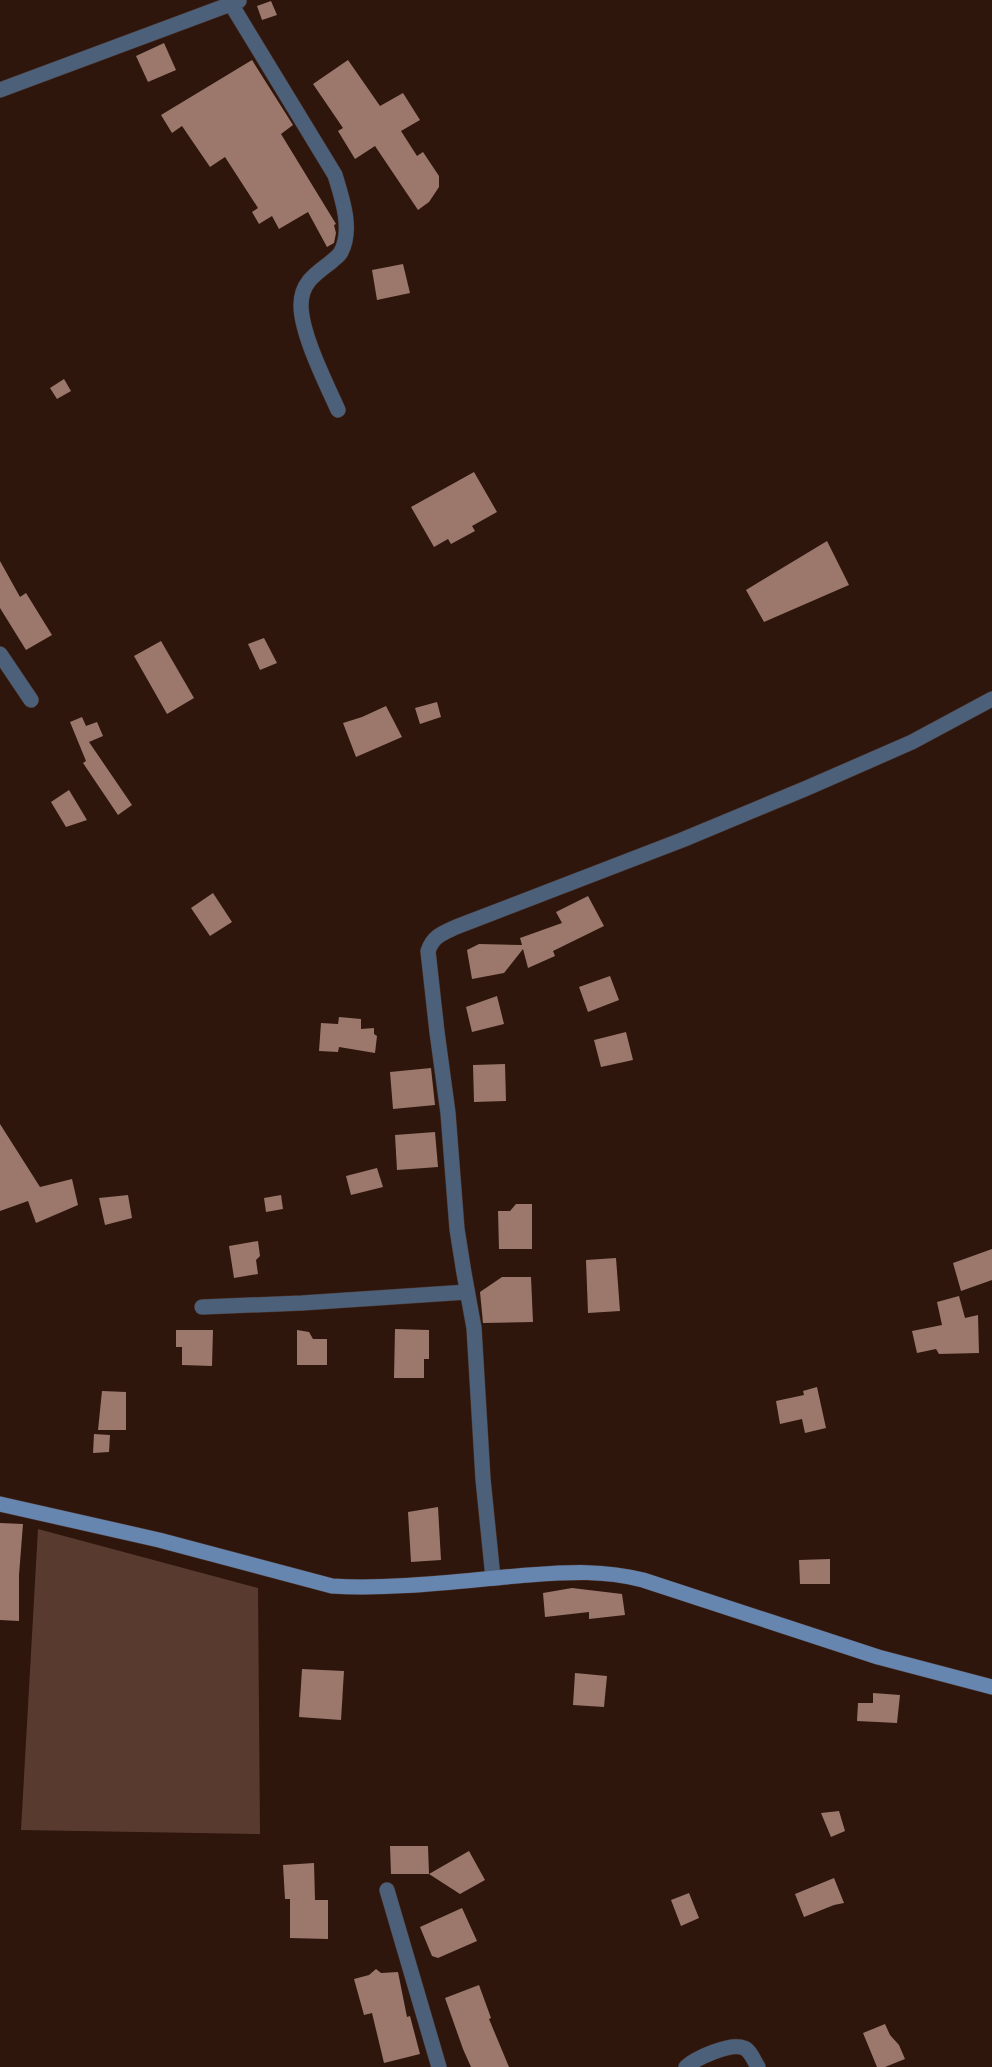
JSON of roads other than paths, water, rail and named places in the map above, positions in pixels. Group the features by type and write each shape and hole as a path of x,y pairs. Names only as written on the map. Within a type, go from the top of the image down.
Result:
{"main road":[{"path":"0,1504 159,1540 332,1586 351,1587 579,1571 618,1574 654,1583 878,1657 992,1687"}],"street":[{"path":"0,90 236,2 335,175 344,206 346,236 341,254 304,285 301,306 306,333 338,410"},
{"path":"0,654 30,700"},
{"path":"493,1578 483,1479 474,1328 458,1229 448,1113 436,1032 429,951 435,938 456,927 671,844 807,788 912,742 992,699"},
{"path":"202,1307 326,1302 467,1292"},
{"path":"387,1890 438,2067"},
{"path":"686,2067 692,2062 736,2046 749,2052 758,2067"}]}
